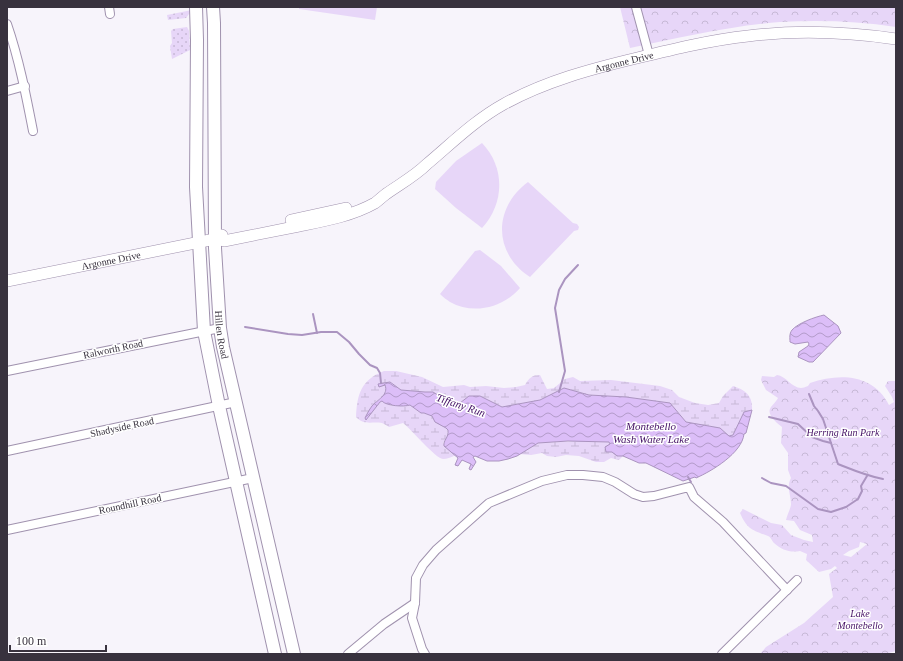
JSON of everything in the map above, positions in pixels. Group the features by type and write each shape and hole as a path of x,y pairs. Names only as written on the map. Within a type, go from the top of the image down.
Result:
{"main road":[{"name":"Hillen Road","path":"196,7 196,187 204,331 219,406 276,654"},
{"name":"Hillen Road","path":"213,7 215,239 220,328 294,654"},
{"path":"197,23 214,23"},
{"name":"Argonne Drive","path":"7,281 215,239 223,235 347,208 387,194 426,166 457,137 504,104 544,85 570,76 649,55 718,40 747,36 771,34 834,34 896,39"},
{"path":"197,104 215,105"}],"street":[{"path":"636,7 649,55"},
{"path":"7,24 25,86 33,131"},
{"path":"7,91 25,86"},
{"name":"Ralworth Road","path":"7,371 220,328"},
{"name":"Shadyside Road","path":"7,451 236,402"},
{"path":"425,654 412,618 415,603 416,578 423,565 436,550 486,505 496,499 555,477 572,475 608,478 639,497 654,496 689,487 694,497 723,522 787,590"},
{"name":"Roundhill Road","path":"7,530 253,478"},
{"path":"722,654 797,580"},
{"path":"348,654 384,624 415,603"}],"green space":[{"path":"299,7 377,7 375,20 299,9"},
{"path":"620,7 896,7 896,27 867,23 809,21 780,22 723,29 630,48"},
{"path":"192,10 186,18 168,20 167,15"},
{"path":"187,27 189,31 190,50 172,59 170,46 172,43 171,31 173,29"},
{"path":"482,143 490,153 495,163 499,185 495,208 490,218 482,228 456,208 435,189 436,182 456,161"},
{"path":"528,182 579,227 578,230 574,231 530,277 518,267 509,256 504,243 502,230 503,217 508,204"},
{"path":"480,250 501,266 520,288 513,295 496,305 478,309 459,306 450,302 440,294 475,251"},
{"path":"896,367 896,651 884,654 760,654 766,647 804,623 833,597 829,574 837,568 835,566 831,569 819,572 806,560 807,554 800,551 789,551 780,547 774,543 771,538 748,526 740,513 743,509 771,523 782,525 791,535 813,542 812,535 800,530 794,521 786,520 791,504 789,488 791,478 788,470 788,453 781,443 782,427 773,419 769,411 778,398 766,390 761,380 762,376 774,377 777,375 801,388 808,386 810,383 833,378 844,377 855,379 874,387 889,405 894,402 885,386 888,381 895,381","holes":["860,542 867,544 851,557 843,555 859,547"]},
{"path":"384,371 396,371 422,377 443,387 464,385 470,387 516,387 525,385 531,377 540,375 547,389 554,388 565,379 573,377 580,381 611,380 660,386 672,390 679,397 695,403 708,405 719,403 723,396 733,386 745,391 750,397 752,410 744,412 733,435 729,436 720,428 686,422 670,403 626,397 589,395 564,388 540,400 502,407 480,396 469,396 460,403 450,403 433,392 401,390 390,382 386,383 385,385 387,387 383,397 377,401 367,419 382,401 392,406 410,405 418,411 432,416 448,430 447,439 443,443 456,455 443,459 435,454 403,423 389,427 382,423 369,423 362,421 356,417 359,395 365,383"},
{"path":"580,441 609,442 612,450 617,455 623,456 619,460 611,458 604,462 596,462 579,456 566,455 556,457 547,456 542,453 531,455 519,454 538,443"}],"water":[{"path":"824,315 838,326 841,333 813,362 809,362 798,357 799,352 809,344 808,342 795,344 790,342 792,330 802,323"},
{"name":"Montebello Wash Water Lake","path":"390,382 401,390 433,392 450,403 460,403 469,396 480,396 502,407 540,400 564,388 589,395 626,397 670,403 686,422 720,428 729,436 733,435 744,412 752,410 746,433 744,434 738,448 718,466 703,475 683,481 646,463 639,463 623,456 617,456 612,452 606,452 605,447 610,444 609,442 568,441 538,443 517,456 499,461 487,461 475,456 473,457 476,462 471,470 469,469 471,464 462,460 458,466 455,465 458,458 444,446 444,442 448,435 448,430 435,422 432,416 421,413 410,405 395,406 382,401 366,420 365,418 371,408 382,397 386,389 385,385 379,387 378,384"}],"waterway":[{"path":"559,392 565,371 555,308 559,290 565,279 578,265"},
{"path":"313,314 317,333"},
{"name":"Tiffany Run","path":"245,327 302,335 321,332 337,332 349,342 370,365 377,368 380,373 381,383"},
{"name":"Tiffany Run","path":"809,394 814,406 823,419 838,464 866,475 883,479"},
{"name":"Tiffany Run","path":"769,417 798,424 812,437 831,443"},
{"name":"Tiffany Run","path":"762,478 771,483 786,486 818,509 831,512 846,507 858,499 862,491 861,486 867,476"},
{"name":"Tiffany Run","path":"688,477 691,482"}],"park label":[{"name":"Herring Run Park","path":"843,432"},
{"name":"Lake Montebello","path":"860,618"}]}
